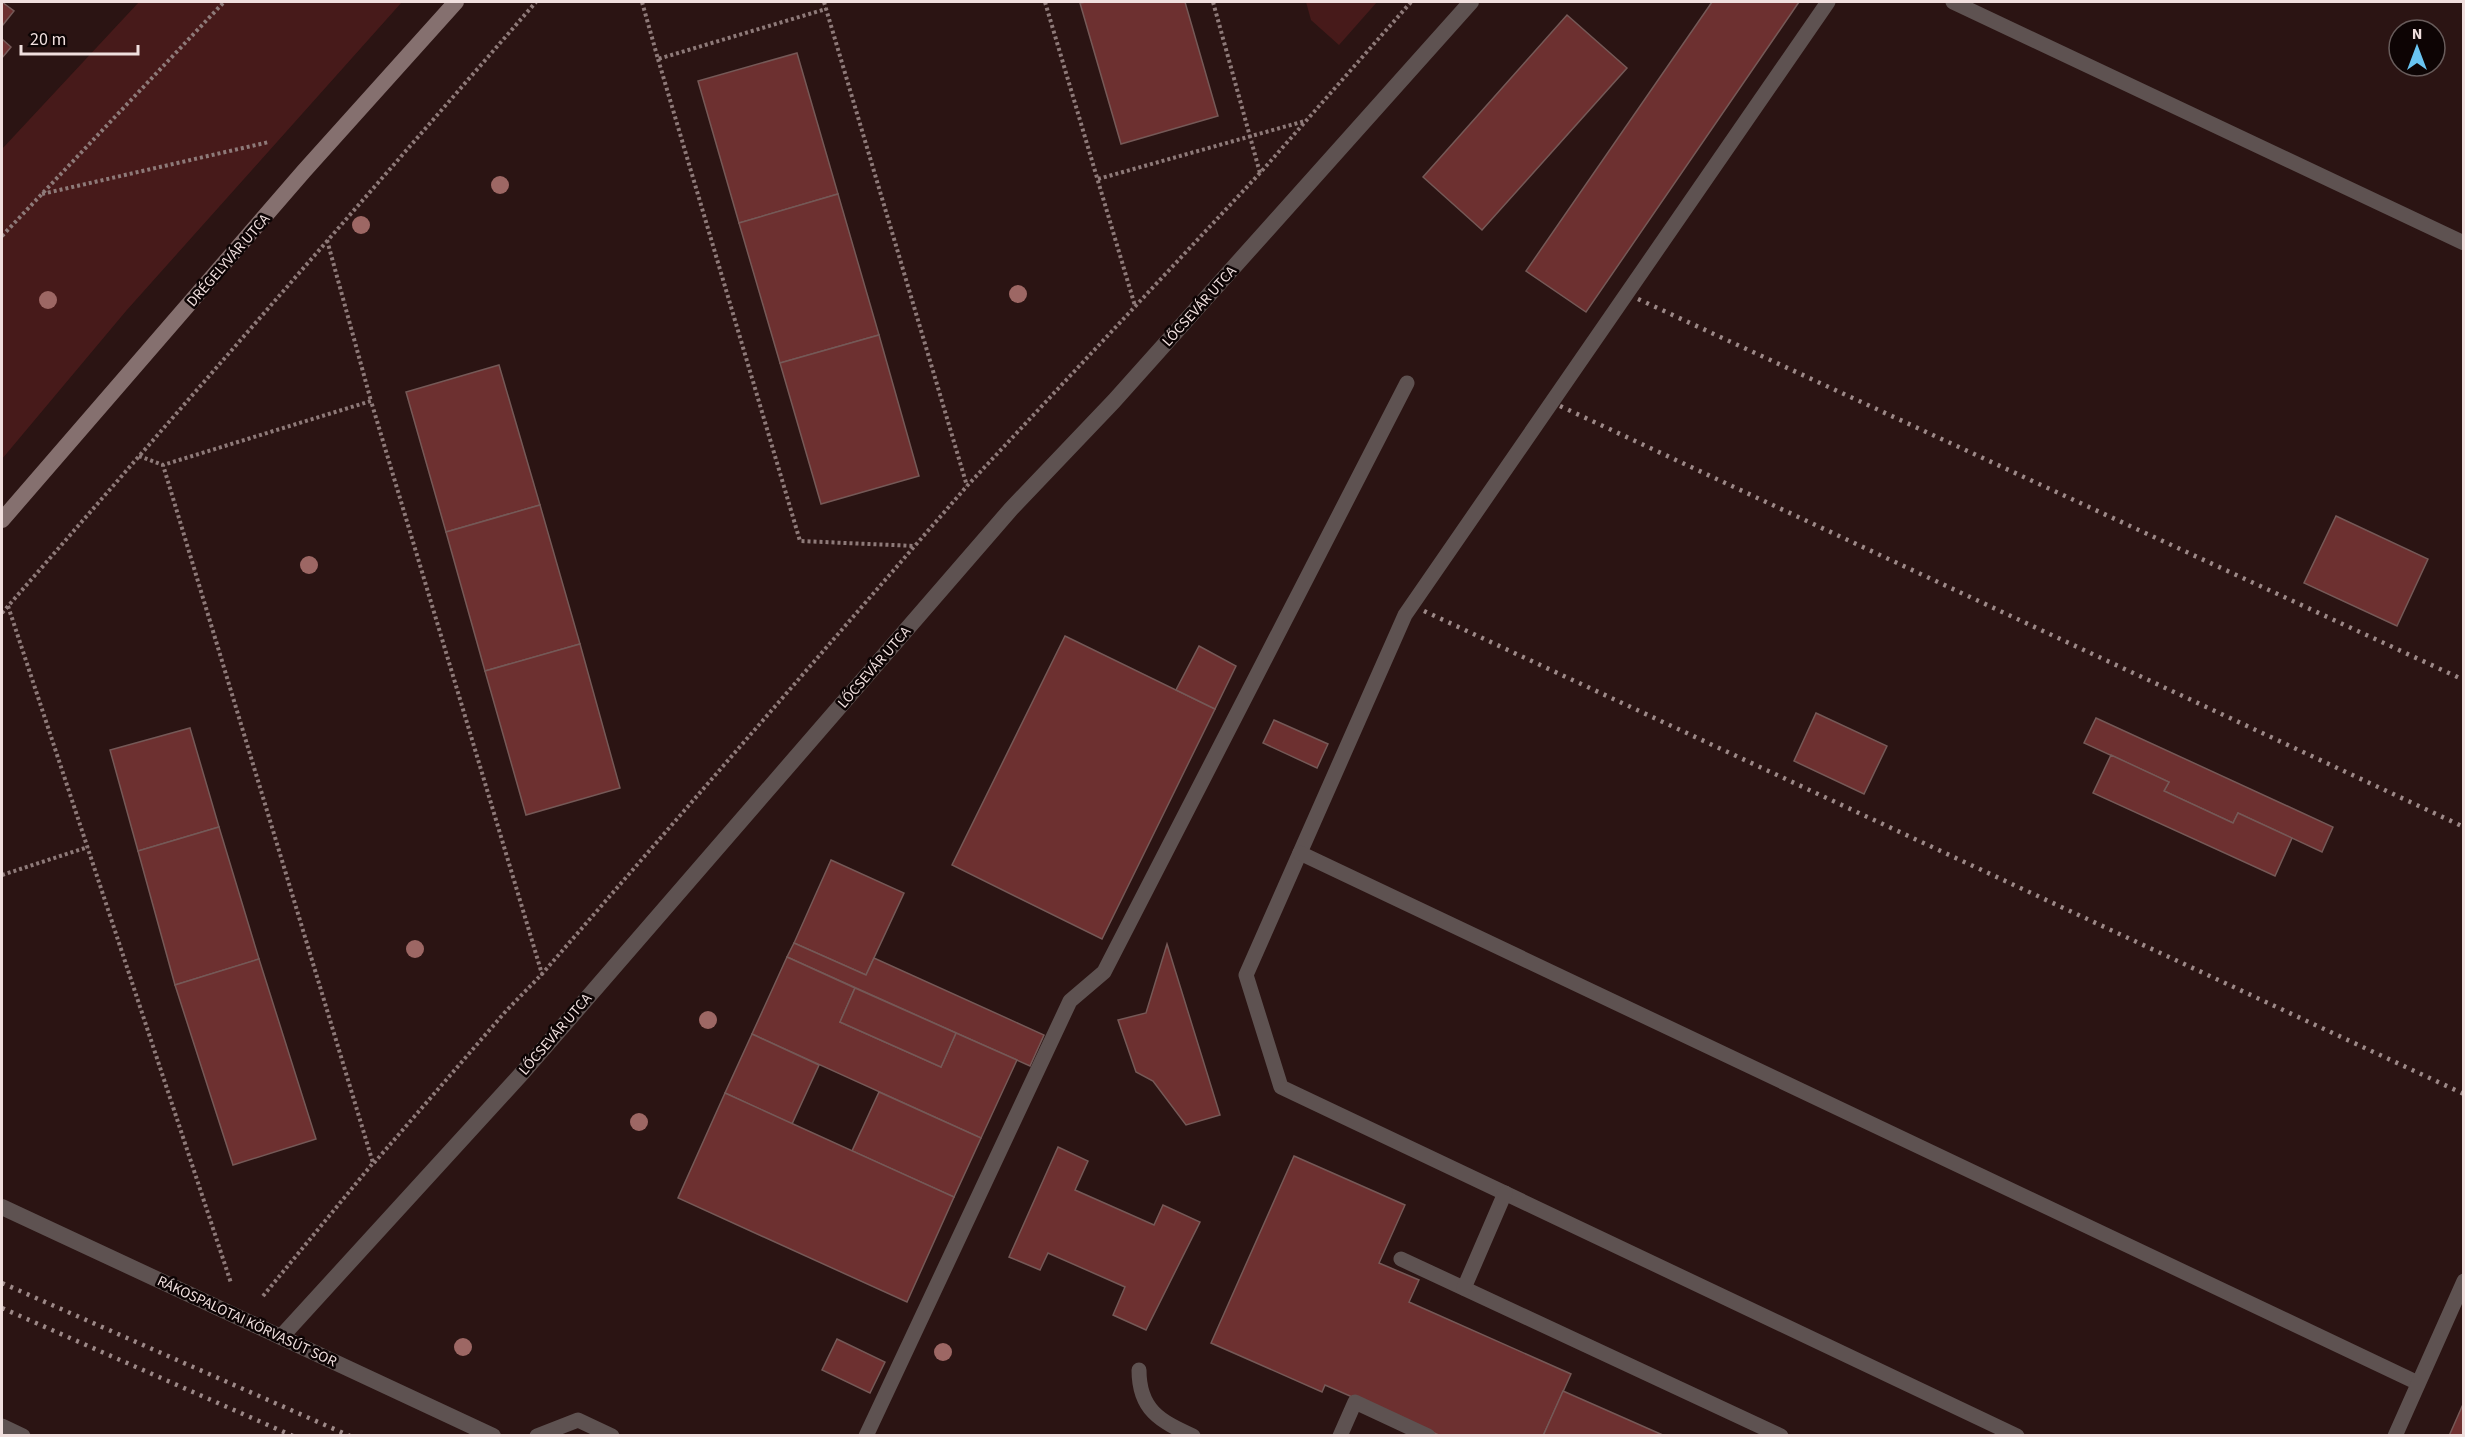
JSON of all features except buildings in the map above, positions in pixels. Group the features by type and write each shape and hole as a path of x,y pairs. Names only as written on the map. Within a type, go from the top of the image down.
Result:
{"main road":[{"name":"DRÉGELYVÁR UTCA","path":"2,520 304,171 456,2"}],"street":[{"name":"LŐCSEVÁR UTCA","path":"281,1337 524,1071 1011,509 1114,401 1471,2"},
{"name":"RÁKOSPALOTAI KÖRVASÚT SOR","path":"2,1207 493,1436"}],"lane":[{"path":"1828,2 1405,615 1246,975 1281,1087 2017,1436"},
{"path":"1953,2 2463,243"},
{"path":"866,1436 1070,1001 1104,972 1407,383"},
{"path":"1300,853 2418,1383"},
{"path":"1464,1288 1505,1193"},
{"path":"1401,1259 1781,1436"},
{"path":"2395,1436 2463,1281"},
{"path":"1140,1370 1140,1389 1144,1402 1155,1414 1173,1427 1193,1436"},
{"path":"1340,1436 1355,1402 1428,1436"},
{"path":"537,1436 578,1420 612,1436"},
{"path":"2,1426 23,1436"}],"path":[{"path":"2,236 224,2"},
{"path":"2,613 537,2"},
{"path":"642,2 800,541 915,546"},
{"path":"824,2 967,486"},
{"path":"1045,2 1136,307"},
{"path":"1214,2 1260,173"},
{"path":"243,1320 374,1163 506,1011 542,974 967,486 1260,173 1411,2"},
{"path":"658,59 826,9"},
{"path":"1098,179 1306,121"},
{"path":"41,194 269,142"},
{"path":"327,240 371,401 542,974"},
{"path":"138,456 164,465 371,401"},
{"path":"164,465 374,1163"},
{"path":"8,605 243,1320"},
{"path":"2,875 88,847"}],"shaded area":[{"path":"139,2 402,2 126,311 2,459 2,149"},
{"path":"1306,2 1377,2 1339,45 1311,20"}],"railway":[{"path":"1638,299 2464,680"},
{"path":"1560,406 2464,827"},
{"path":"1424,611 2464,1094"},
{"path":"2,1283 350,1436"},
{"path":"2,1308 293,1436"}]}
